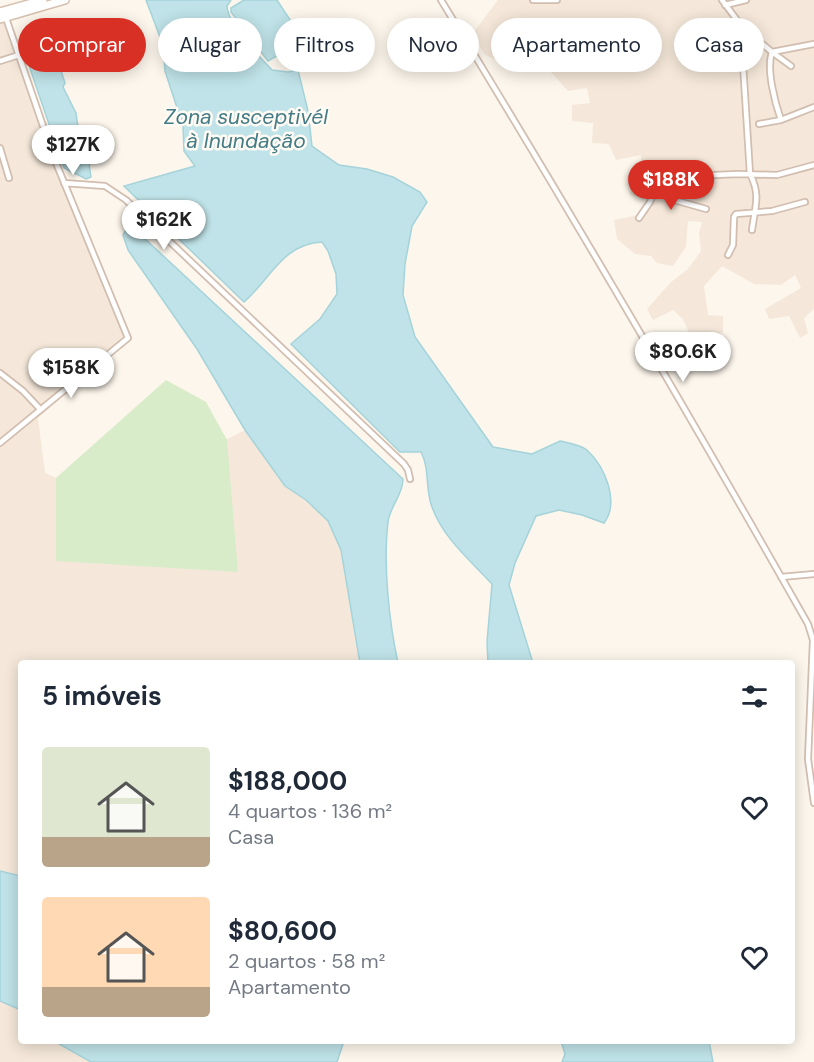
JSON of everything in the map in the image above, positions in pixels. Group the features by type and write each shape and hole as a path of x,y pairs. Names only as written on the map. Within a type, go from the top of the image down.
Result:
{"main road":[{"path":"2,13 41,0"},
{"path":"2,13 65,0"}],"street":[{"path":"441,0 589,245 808,624 813,640 808,759 814,803"},
{"path":"533,0 557,0"},
{"path":"735,18 724,3 746,0"},
{"path":"2,13 18,53"},
{"path":"772,52 814,44"},
{"path":"764,45 791,66"},
{"path":"772,52 770,61 773,89 780,120"},
{"path":"0,61 18,55"},
{"path":"0,443 128,338 64,183 25,72"},
{"path":"744,72 750,174 756,186 758,201 752,230"},
{"path":"759,124 780,120 814,107"},
{"path":"0,148 9,178"},
{"path":"639,218 650,202 657,184 667,177 781,174 814,165"},
{"path":"660,180 674,200 706,209"},
{"path":"64,183 105,186 126,200 404,464 410,478"},
{"path":"728,255 733,245 734,217 739,213 754,214 805,202"},
{"path":"0,373 23,391 40,409"},
{"path":"781,577 814,574"}],"shaded area":[{"path":"498,0 814,0 814,309 804,318 808,333 800,338 789,316 769,319 765,309 801,288 795,275 781,285 754,284 722,266 704,286 708,315 723,316 723,332 694,344 683,319 673,310 653,320 647,309 671,282 688,269 701,251 699,233 702,222 688,221 686,247 673,266 657,263 651,256 635,254 617,239 614,220 638,215 649,199 630,195 631,177 641,176 641,155 616,160 609,144 592,143 593,123 572,121 572,105 590,103 587,88 568,91 551,72 662,72 662,18 491,18 491,58 484,54 479,44 479,25"},
{"path":"10,19 18,42 18,72 29,72 73,199 127,341 38,418 45,473 56,478 56,561 225,440 245,430 285,486 306,500 328,521 341,550 359,660 18,660 18,875 0,871 0,21"},
{"path":"0,1001 18,1009 18,1044 59,1044 91,1062 0,1062"}],"green space":[{"path":"166,380 206,402 227,440 238,572 56,561 56,478"}],"water":[{"name":"Zona susceptivél à Inundação","path":"146,0 231,0 227,6 230,18 158,18 158,32"},
{"path":"244,0 277,0 289,18 274,18 274,58 268,61 262,53 262,18 236,18 231,8"},
{"name":"Zona susceptivél à Inundação","path":"262,59 274,72 298,72 308,111 312,146 339,165 367,169 393,177 420,192 427,202 412,226 405,264 403,295 415,337 493,447 532,454 560,441 584,448 600,466 608,485 611,505 604,523 559,510 536,516 515,563 509,585 532,660 488,660 487,642 492,584 458,548 437,518 430,500 426,465 421,452 400,452 291,344 320,319 337,294 336,274 328,251 322,242 308,244 287,256 244,302 124,186 195,166 184,151 183,126 165,72 262,72"},
{"path":"31,72 61,72 65,83 63,87 76,113 81,148 88,157 91,177 86,179 64,168"},
{"path":"129,224 403,479 401,490 389,516 386,556 392,630 397,660 359,660 341,550 328,521 306,500 285,486 245,430 197,349 128,250 123,235"},
{"path":"0,871 18,875 18,1009 0,1001"},
{"path":"59,1044 343,1044 337,1062 91,1062"},
{"path":"562,1044 710,1044 713,1062 562,1062 565,1054"}]}
